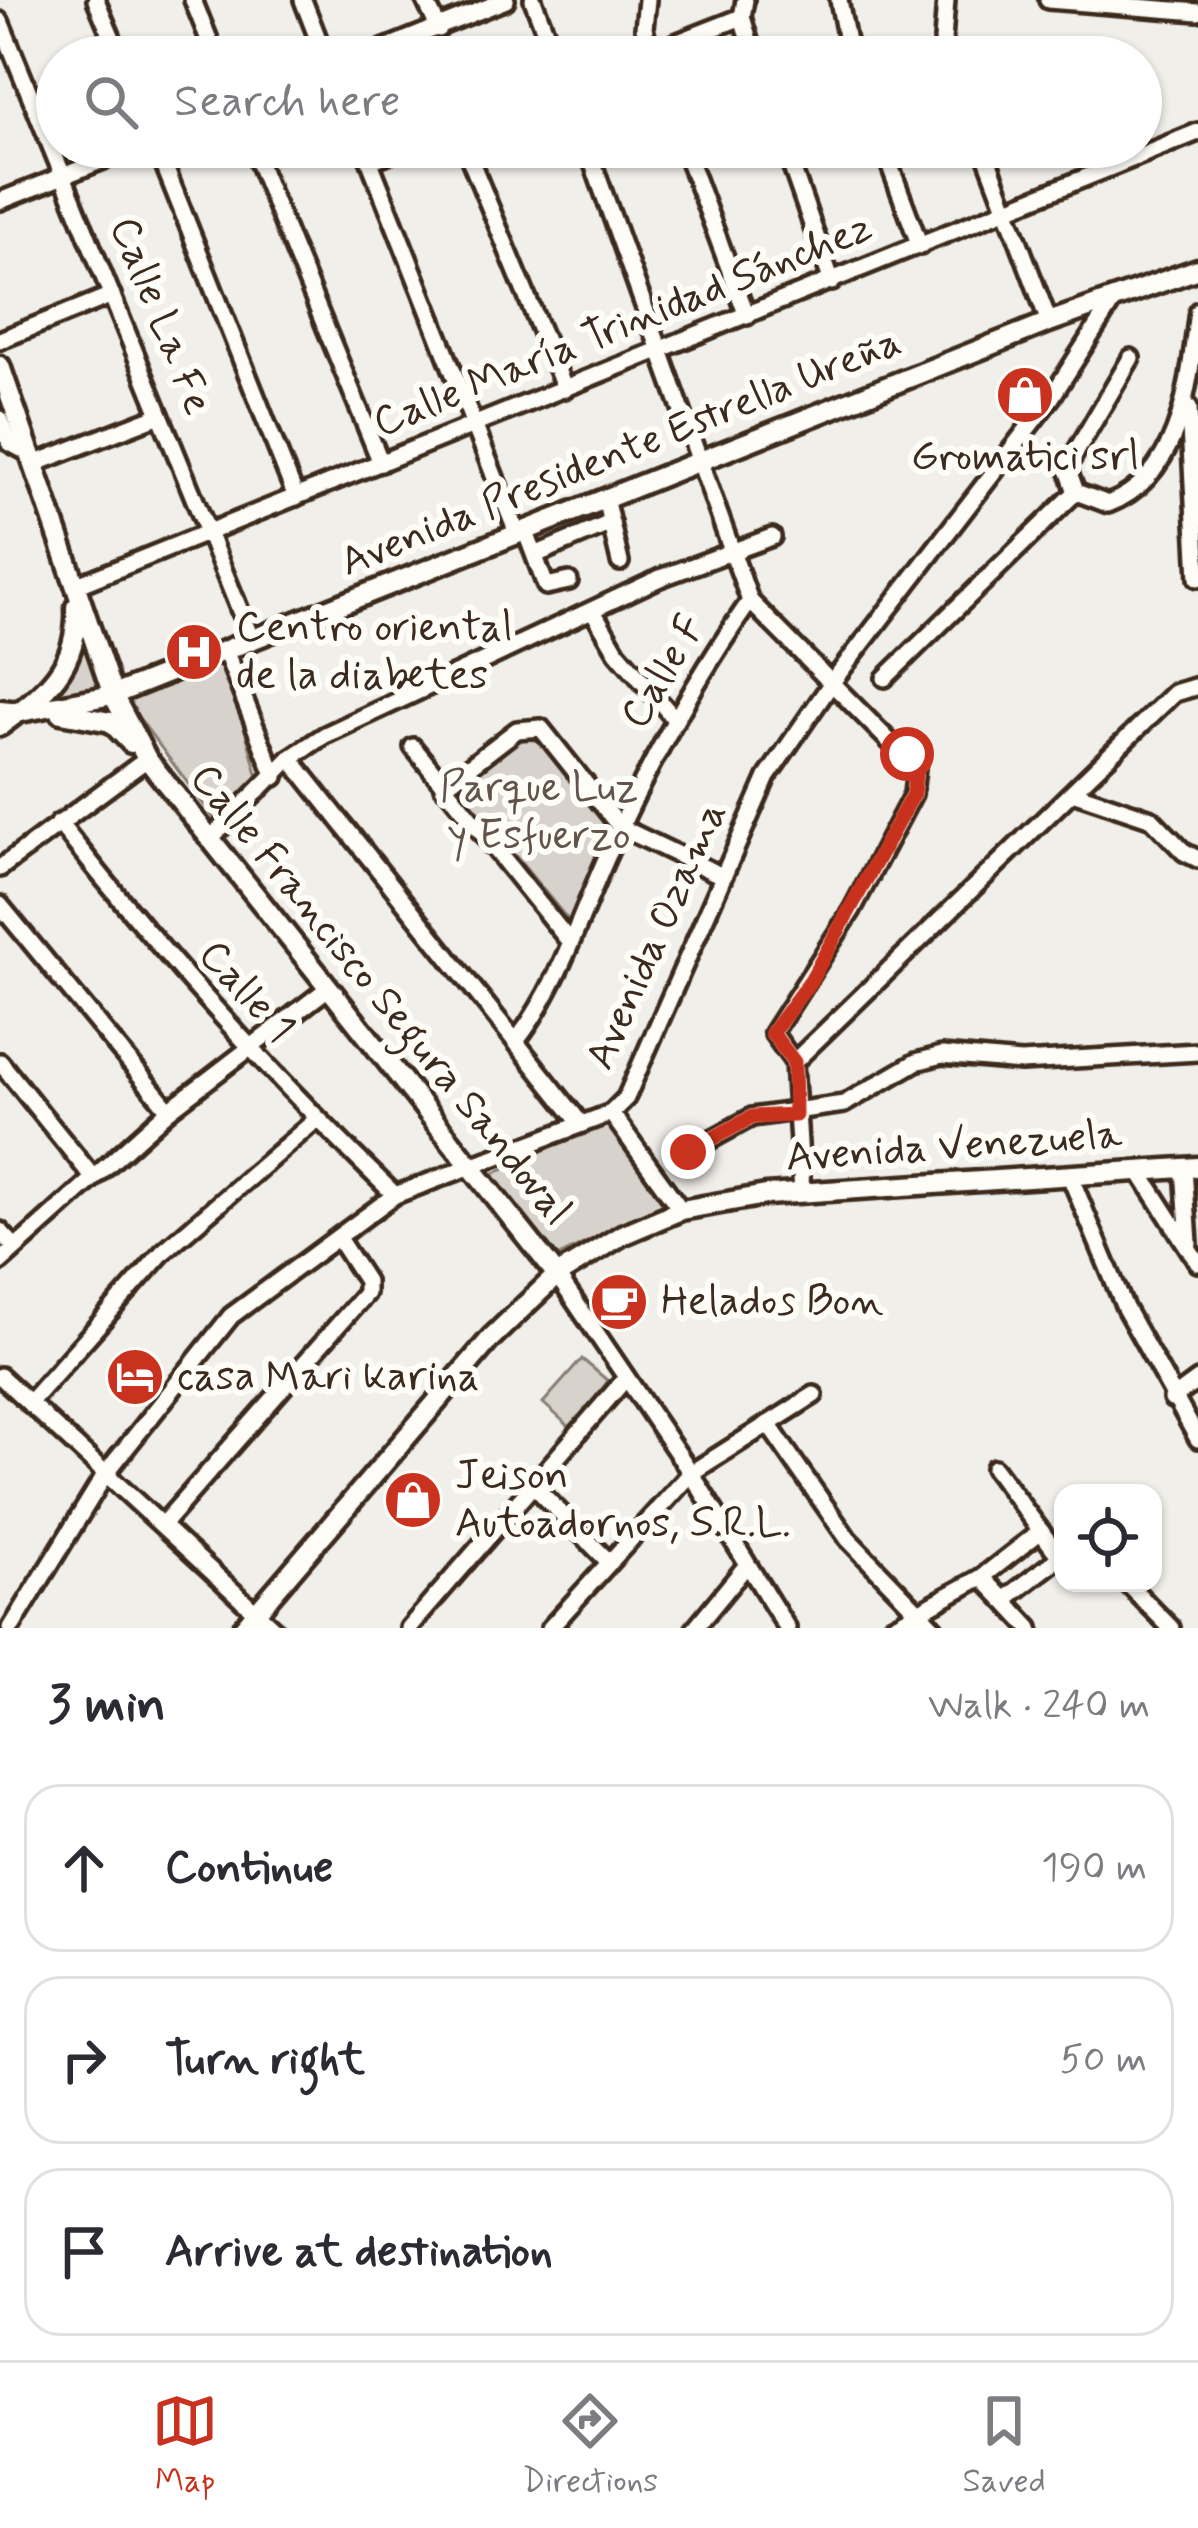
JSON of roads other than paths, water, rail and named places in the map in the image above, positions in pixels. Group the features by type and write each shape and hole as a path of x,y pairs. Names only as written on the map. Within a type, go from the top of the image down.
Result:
{"main road":[{"name":"Avenida Presidente Estrella Ureña","path":"10,711 113,695 1048,322 1198,268"},
{"name":"Calle Francisco Segura Sandoval","path":"0,366 113,695 147,759 557,1275"},
{"path":"0,726 10,711 65,668 78,641 75,586"},
{"path":"10,711 83,714 111,722 147,759"},
{"name":"Avenida Venezuela","path":"250,1620 491,1339 557,1275 622,1235 681,1210 802,1193 1191,1168"}],"street":[{"path":"96,0 111,36"},
{"path":"193,0 208,36"},
{"path":"303,0 317,36"},
{"path":"425,0 439,29"},
{"path":"420,36 506,0"},
{"path":"533,0 547,36"},
{"path":"645,36 647,0"},
{"path":"839,0 846,36"},
{"path":"944,36 946,0"},
{"path":"1048,0 1171,5 1198,11"},
{"path":"686,36 743,8"},
{"name":"Calle La Fe","path":"0,21 36,107"},
{"name":"Calle María Trinidad Sánchez","path":"1162,147 1198,132"},
{"name":"Calle La Fe","path":"62,168 251,638"},
{"path":"0,201 85,168"},
{"path":"165,168 296,497"},
{"path":"261,168 381,463"},
{"path":"373,168 546,586 568,580"},
{"path":"474,168 565,389"},
{"path":"595,168 750,601 913,762 915,782 851,910 772,1033 794,1062 802,1193"},
{"path":"692,168 747,316"},
{"path":"792,168 832,281"},
{"path":"892,168 920,246"},
{"path":"991,168 1048,322"},
{"name":"Calle María Trinidad Sánchez","path":"75,586 1111,168"},
{"path":"0,340 112,295"},
{"name":"Avenida Ozama","path":"11,1628 106,1473 185,1367 231,1316 395,1196 611,1113 626,1099 720,875 767,777 833,681 978,499 1114,298"},
{"path":"1198,311 1188,392 1198,578"},
{"path":"1076,492 1070,457 1131,358"},
{"path":"1076,492 1108,504 1124,498 1170,441 1188,392"},
{"path":"0,419 10,443 33,459 160,415"},
{"path":"885,678 1076,492"},
{"path":"604,498 620,562"},
{"path":"535,555 610,523"},
{"path":"209,840 290,758 325,735 730,550 772,537"},
{"name":"Calle F","path":"517,1040 550,997 568,941 673,717 750,601"},
{"path":"593,611 617,652 673,717"},
{"path":"225,650 275,777"},
{"path":"794,1062 1174,693 1198,686"},
{"path":"443,787 517,730 541,728 620,827 720,875"},
{"path":"413,747 568,941"},
{"path":"290,758 580,1124"},
{"path":"0,868 147,759"},
{"path":"1075,794 1152,819 1184,852 1198,859"},
{"name":"Calle 1","path":"59,824 154,944 247,1048 395,1196"},
{"path":"0,905 169,1110"},
{"path":"0,1262 91,1175 327,989"},
{"path":"688,1152 752,1117 795,1115 844,1104 916,1061 942,1055 1022,1062 1198,1052"},
{"path":"0,1062 91,1175"},
{"path":"611,1113 681,1210"},
{"path":"29,1402 164,1252 317,1119"},
{"path":"1190,1246 1191,1168"},
{"path":"1139,1171 1198,1263"},
{"path":"1070,1175 1095,1243 1172,1400 1198,1439"},
{"path":"0,1231 15,1247"},
{"path":"163,1524 365,1293 366,1281 338,1238"},
{"name":"Calle Francisco Segura Sandoval","path":"557,1275 691,1473 787,1628"},
{"path":"0,1376 163,1524 250,1620 273,1628"},
{"path":"409,1628 626,1378"},
{"path":"1172,1400 1198,1380"},
{"path":"550,1628 691,1473 814,1395"},
{"path":"768,1424 848,1539 934,1628"},
{"path":"994,1468 1054,1547"},
{"path":"535,1486 609,1562"},
{"path":"889,1628 982,1577 1041,1531"},
{"path":"1004,1600 1054,1561"},
{"path":"695,1628 746,1566"},
{"path":"982,1577 1030,1628"},
{"path":"1136,1592 1172,1628"}],"place":[{"name":"Gromatici srl","path":"1025,395"},
{"name":"Centro oriental de la diabetes","path":"194,652"},
{"name":"Helados Bon","path":"619,1302"},
{"name":"casa Mari karina","path":"135,1377"},
{"name":"Jeison Autoadornos, S.R.L.","path":"413,1500"}],"park label":[{"name":"Parque Luz y Esfuerzo","path":"539,812"}]}
